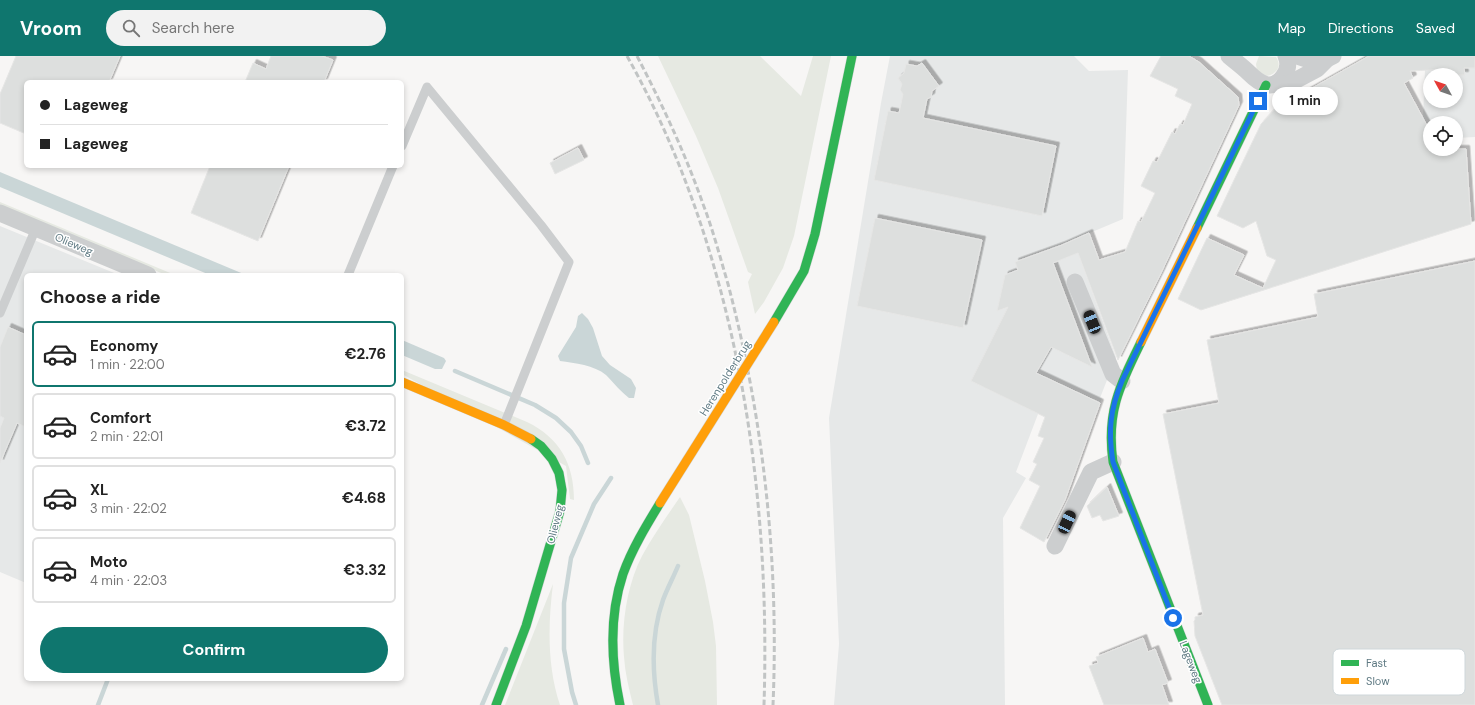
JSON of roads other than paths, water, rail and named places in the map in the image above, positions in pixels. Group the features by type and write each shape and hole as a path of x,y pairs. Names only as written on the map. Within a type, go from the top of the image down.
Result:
{"street":[{"name":"Herenpolderbrug","path":"620,705 612,656 615,615 622,581 629,558 660,503 774,322 804,271 813,241 852,56"},
{"path":"1230,56 1250,74 1254,80 1260,83 1285,86 1317,69 1330,58"},
{"path":"1250,56 1248,65 1250,74"},
{"path":"1272,84 1285,75 1288,65 1286,56"},
{"path":"1297,56 1306,59 1330,58"},
{"name":"Lageweg","path":"1208,705 1113,462 1110,442 1110,426 1115,399 1122,381 1272,84"},
{"name":"Olieweg","path":"0,213 143,273"},
{"path":"1075,282 1113,374 1122,381"},
{"name":"Olieweg","path":"404,383 528,436 541,446 552,459 559,473 562,490 560,511 526,626 496,705"},
{"path":"1055,546 1091,472 1113,462"}],"lane":[{"path":"404,141 427,86 454,121 542,225 569,262 504,425"},
{"path":"349,273 393,168"},
{"path":"0,312 36,228"}],"waterway":[{"path":"455,371 535,405 556,418 571,432 581,446 588,463"},
{"path":"576,705 564,649 564,603 571,558 594,504 611,478"},
{"path":"658,705 654,666 656,626 663,600 678,566"},
{"path":"482,705 506,649"},
{"path":"98,705 107,681"}],"railway":[{"path":"627,56 664,131 695,208 720,289 739,371 752,454 761,538 765,622 764,705"},
{"path":"637,56 673,129 707,214 728,284 741,335 760,440 771,546 774,599 773,705"}]}
